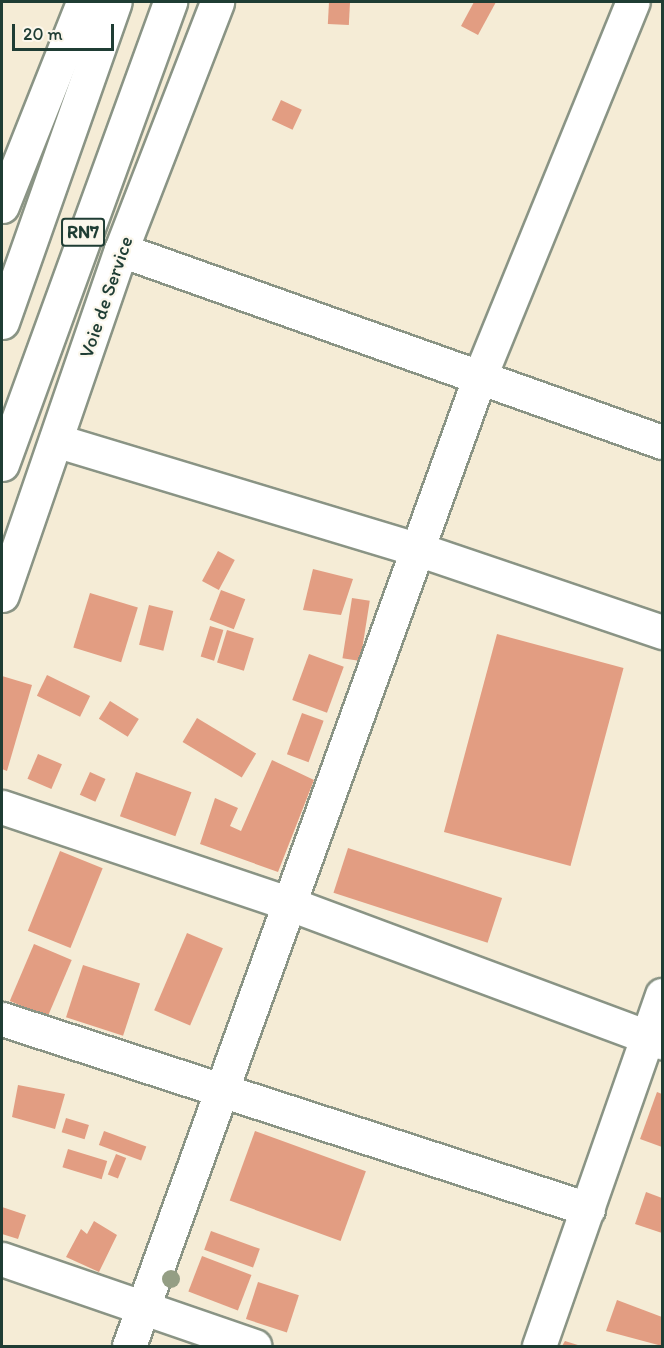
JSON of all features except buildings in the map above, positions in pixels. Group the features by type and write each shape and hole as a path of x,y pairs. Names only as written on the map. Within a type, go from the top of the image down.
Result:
{"main road":[{"path":"2,206 83,2"},
{"name":"RN7","path":"2,321 114,2"},
{"name":"RN7","path":"2,464 170,2"},
{"name":"Voie de Service","path":"2,595 58,441 122,250 217,2"},
{"path":"129,1347 420,550 480,376 633,2"},
{"path":"122,250 663,442"},
{"path":"58,441 420,550 663,632"},
{"path":"2,807 290,904 655,1040"},
{"path":"539,1347 588,1209 655,1040 663,994"},
{"path":"2,1019 223,1093 588,1209"},
{"path":"2,1259 254,1347"}]}
